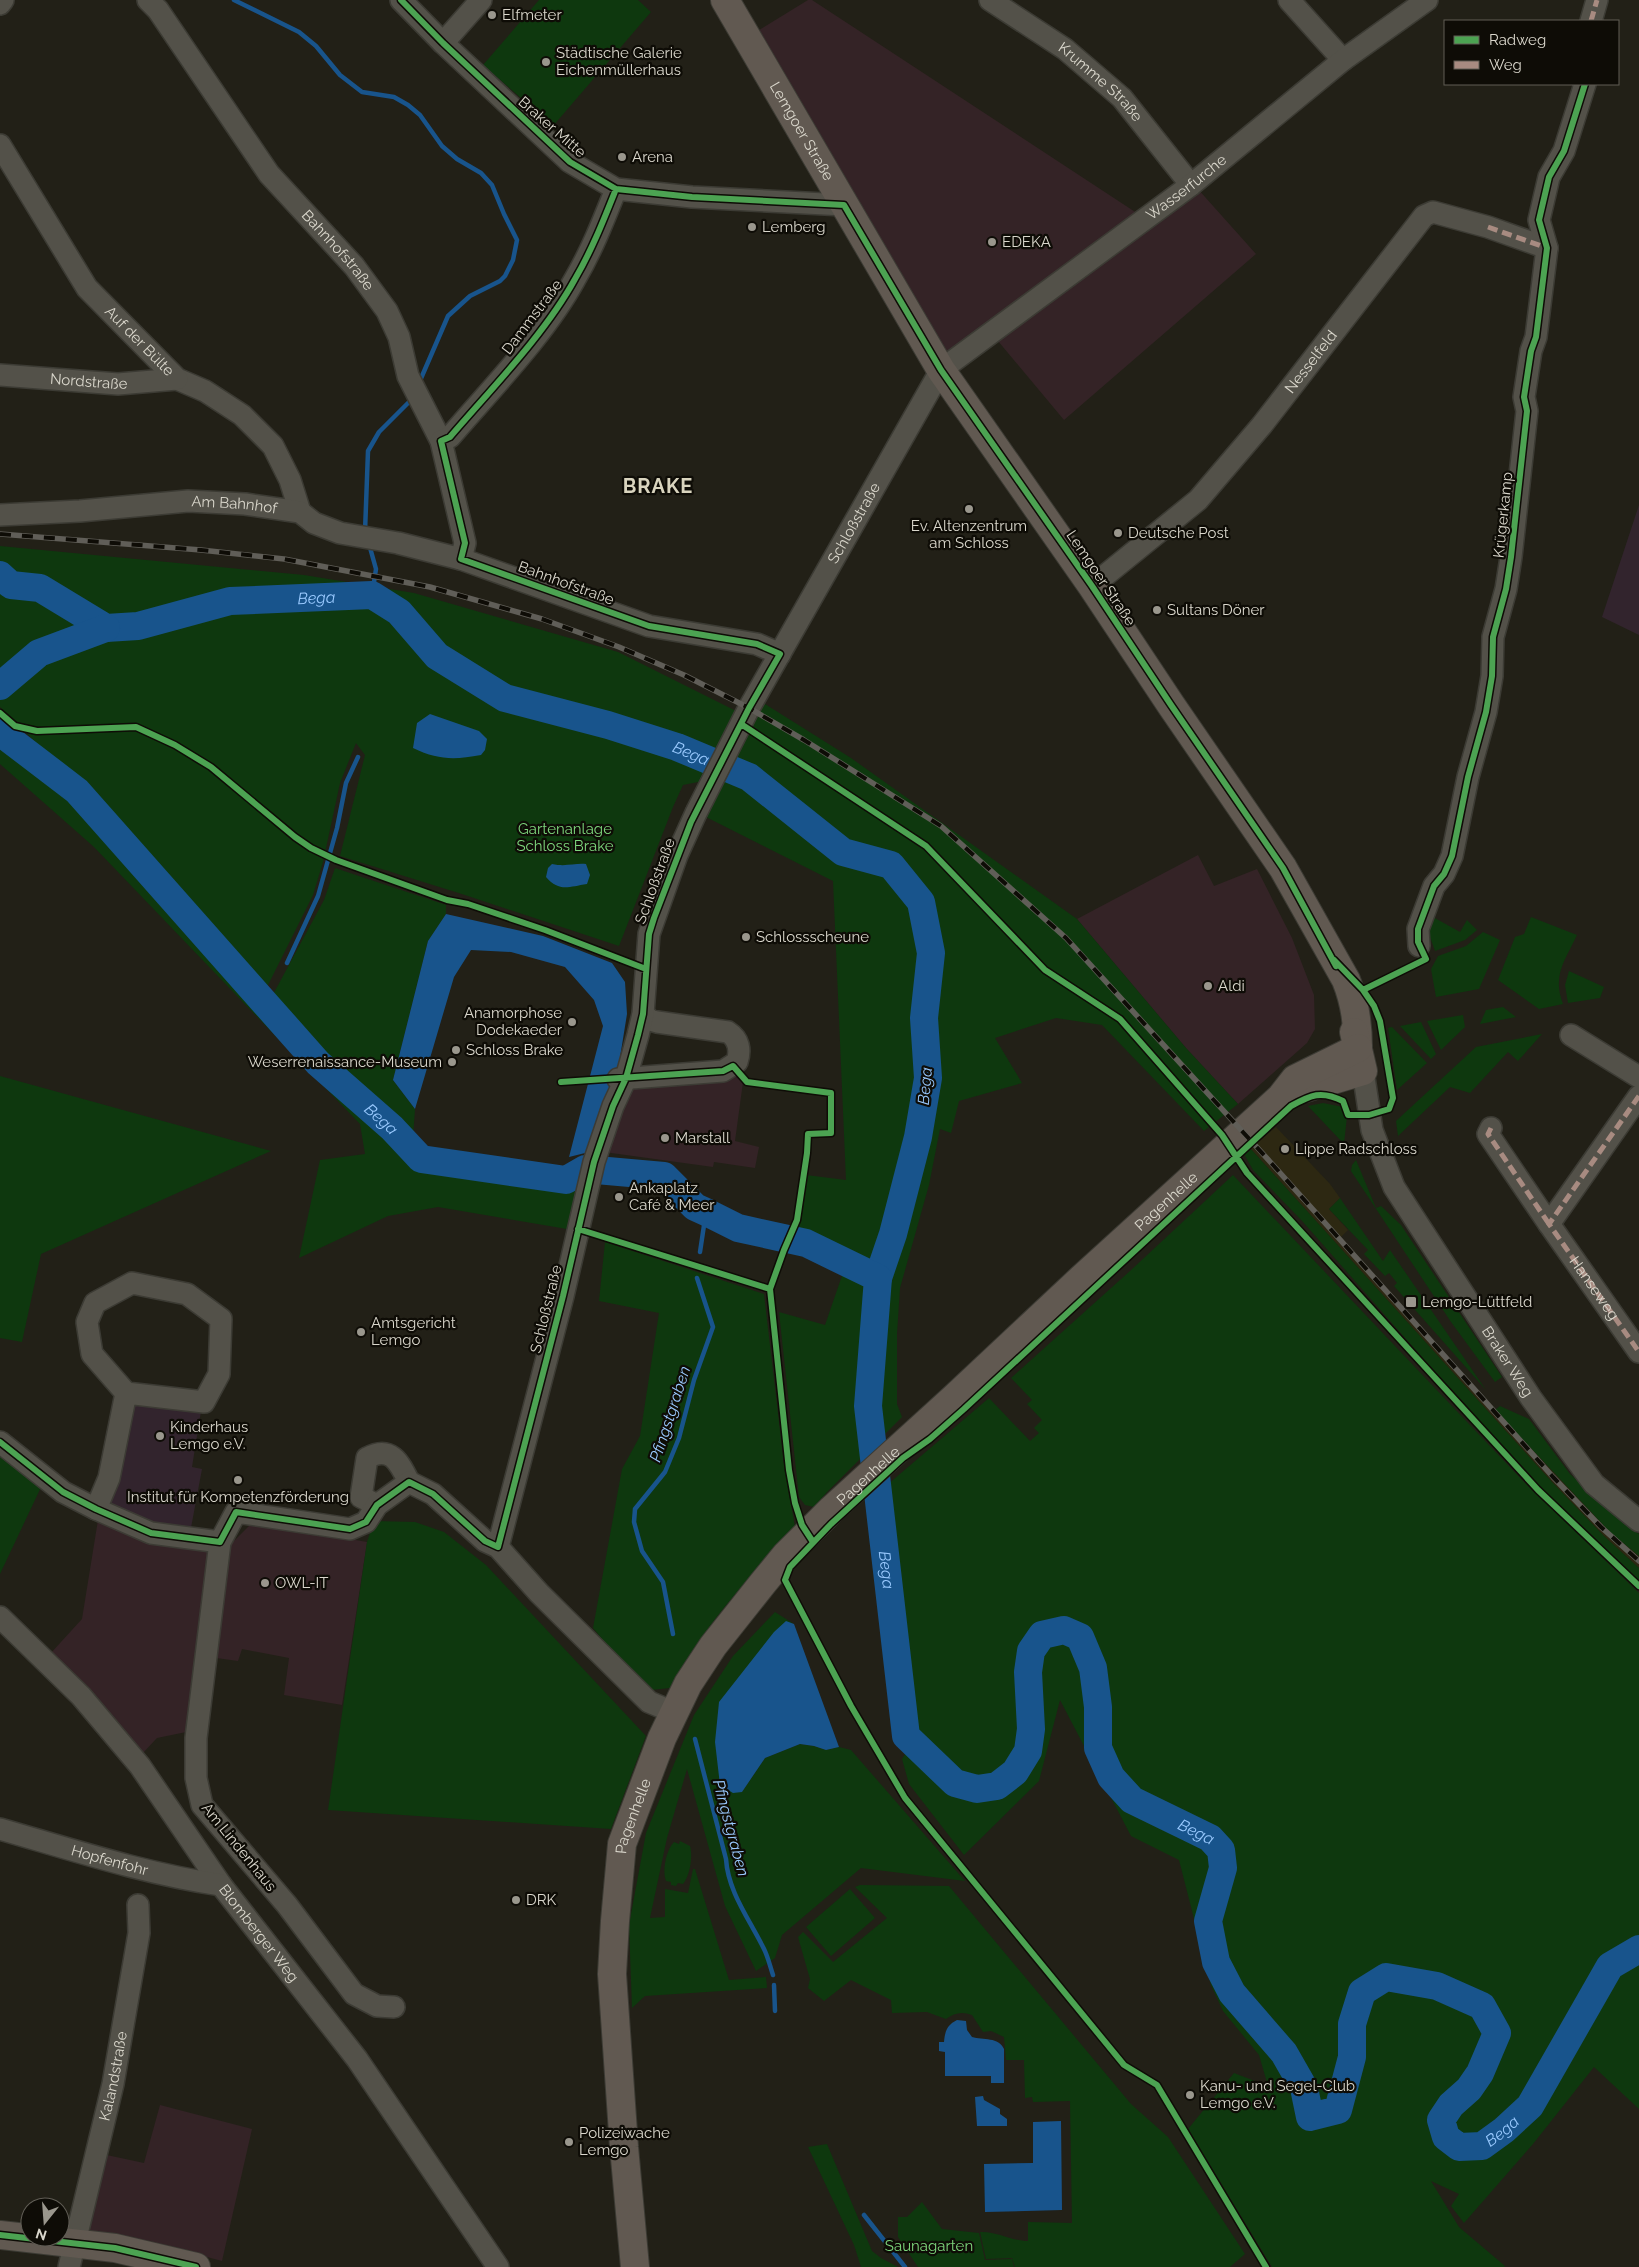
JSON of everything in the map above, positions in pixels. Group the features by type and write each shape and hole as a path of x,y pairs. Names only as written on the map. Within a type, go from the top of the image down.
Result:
{"main road":[{"name":"Lemgoer Straße","path":"725,0 941,370 1092,586 1283,868 1352,994 1358,1020 1360,1059"},
{"name":"Pagenhelle","path":"635,2267 618,2075 612,1974 622,1844 645,1778 673,1712 713,1646 786,1556 832,1509 969,1385 1081,1278 1281,1097 1360,1059"},
{"path":"0,2235 73,2255 115,2248 196,2267"}],"street":[{"path":"0,4 3,0"},
{"name":"Bahnhofstraße","path":"148,0 158,10 269,174 354,266 387,311 399,337 408,376 441,442 465,543 461,559 648,626 757,644 780,654"},
{"name":"Braker Mitte","path":"401,0 442,43 570,162 616,189 692,197 844,205"},
{"path":"442,43 481,0"},
{"name":"Krumme Straße","path":"990,0 1066,49 1122,98 1191,185"},
{"path":"1289,0 1343,60"},
{"name":"Wasserfurche","path":"941,370 1191,185 1343,60 1427,0"},
{"path":"1591,20 1597,0"},
{"name":"Krügerkamp","path":"1419,946 1418,929 1434,886 1444,874 1452,856 1468,777 1486,712 1492,676 1493,637 1506,589 1511,557 1527,411 1524,397 1531,351 1536,337 1547,248 1539,220 1549,178 1570,136 1585,85"},
{"name":"Auf der Bülte","path":"0,145 87,288 177,379 204,391 242,416 274,446 290,480 300,512"},
{"name":"Dammstraße","path":"441,442 450,438 548,319 575,280 597,236 616,189"},
{"name":"Nesselfeld","path":"1092,586 1198,500 1262,425 1424,216 1433,212 1488,227 1547,248"},
{"name":"Schloßstraße","path":"498,1547 590,1188 594,1162 643,1014 649,934 677,855 696,812 732,741 941,370"},
{"name":"Nordstraße","path":"0,375 118,384 177,379"},
{"name":"Am Bahnhof","path":"0,515 80,511 188,501 245,504 300,512 314,524 340,532 461,559"},
{"path":"622,1078 723,1071 733,1066 739,1055 740,1047 737,1040 728,1032 657,1022 650,1020 643,1014"},
{"path":"1571,1034 1639,1077"},
{"name":"Braker Weg","path":"1360,1059 1372,1130 1394,1187 1531,1398 1594,1484 1639,1521"},
{"path":"1549,1224 1639,1096"},
{"name":"Hanseweg","path":"1490,1128 1488,1134 1639,1352"},
{"path":"132,1283 187,1294 221,1319 219,1374 204,1402 126,1393 92,1354 87,1322 95,1303 132,1283"},
{"path":"96,1509 109,1478 126,1393"},
{"path":"0,1442 63,1492 96,1509 151,1534 220,1542"},
{"path":"377,1505 361,1497 367,1458 377,1453 386,1454 399,1462 409,1482 433,1494 485,1541 498,1547 539,1593 649,1702 673,1712"},
{"name":"Am Lindenhaus","path":"394,2008 377,2006 354,1994 287,1905 202,1805 196,1778 196,1738 220,1542 236,1512 350,1529 366,1522 377,1505 409,1482"},
{"name":"Blomberger Weg","path":"0,1617 81,1696 140,1766 221,1885 357,2059 498,2267"},
{"name":"Hopfenfohr","path":"0,1829 146,1870 182,1879 221,1885"},
{"name":"Kalandstraße","path":"73,2255 113,2084 139,1933 138,1906"}],"shaded area":[{"path":"808,0 812,0 1152,223 1197,188 1256,254 1064,420 998,341 953,371 756,32"},
{"path":"1639,505 1639,635 1602,617"},
{"path":"1198,855 1214,886 1257,869 1292,938 1314,995 1315,1029 1307,1043 1238,1104 1186,1048 1077,919"},
{"path":"732,1074 743,1082 735,1141 759,1147 755,1168 714,1162 713,1167 604,1152 628,1083"},
{"path":"1276,1127 1330,1184 1340,1198 1329,1209 1348,1230 1341,1237 1495,1410 1610,1532 1639,1556 1639,1568 1604,1536 1552,1482 1250,1148"},
{"name":"Kinderhaus Lemgo e.V.","path":"131,1398 202,1405 192,1467 202,1469 190,1533 150,1527 106,1509"},
{"name":"OWL-IT","path":"98,1520 224,1551 253,1522 367,1542 342,1705 284,1695 289,1658 242,1649 238,1661 202,1656 191,1731 157,1738 142,1754 50,1654 82,1619"},
{"path":"160,2105 252,2129 222,2261 177,2249 87,2231 102,2154 144,2163"}],"green space":[{"path":"539,0 638,0 651,12 553,126 483,65"},
{"name":"Gartenanlage Schloss Brake","path":"0,546 304,575 414,593 618,652 738,712 703,781 683,785 619,946 340,856 365,755 356,743 340,783 323,862 313,895 265,991 79,785 0,707 0,695 41,659 77,638 70,627 36,649 0,679"},
{"path":"765,704 851,758 1077,919 1186,1048 1238,1104 1204,1131 1102,1025 1056,1018 995,1038 1022,1083 959,1101 951,1133 940,1129 929,1185 900,1288 897,1334 897,1404 902,1417 814,1507 805,1505 799,1497 779,1312 825,1325 845,1267 813,1251 791,1246 801,1220 806,1175 846,1180 833,881 704,816 735,750"},
{"path":"0,738 74,793 316,1066 391,1132 397,1126 324,1062 270,1000 324,900 335,868 446,905 446,914 428,941 393,1080 415,1109 411,1167 579,1191 567,1229 438,1207 388,1216 299,1258 320,1160 365,1154 360,1124 94,847 0,764"},
{"path":"1433,917 1460,932 1467,920 1477,930 1465,940 1435,951 1429,934"},
{"path":"1531,917 1577,935 1559,976 1560,994 1563,1004 1539,1009 1498,980 1515,937 1524,934"},
{"path":"1483,932 1500,940 1479,989 1436,997 1431,969 1438,956 1466,946"},
{"path":"1569,971 1604,987 1600,998 1568,1003 1565,985"},
{"path":"1503,1007 1516,1017 1480,1024 1486,1010"},
{"path":"1463,1015 1465,1027 1441,1050 1427,1021"},
{"path":"1421,1022 1436,1054 1431,1059 1400,1026"},
{"path":"1392,1027 1427,1063 1397,1090 1388,1028"},
{"path":"1542,1034 1518,1061 1508,1052 1470,1093 1450,1087 1398,1136 1396,1121 1476,1047"},
{"path":"0,1076 271,1151 41,1254 22,1342 0,1338"},
{"path":"1323,1103 1343,1107 1347,1116 1344,1144 1308,1106"},
{"path":"1250,1148 1552,1482 1604,1536 1639,1568 1639,1581 1541,1488 1479,1422 1303,1222 1253,1170 1244,1154"},
{"path":"1356,1160 1376,1208 1381,1206 1401,1225 1502,1377 1495,1382 1451,1322 1351,1171 1352,1165"},
{"path":"1233,1175 1523,1481 1639,1593 1639,2109 1594,2067 1533,2144 1464,2223 1451,2206 1459,2194 1431,2181 1459,2227 1504,2267 1272,2267 1188,2129 1234,2073 1268,2086 1259,2055 1223,2011 1211,1985 1179,1860 1131,1836 1060,1700 1039,1781 964,1855 909,1784 902,1759 917,1735 912,1679 887,1485 989,1398 1030,1441 1039,1433 1034,1428 1042,1420 1027,1404 1032,1400 1011,1378"},
{"path":"1340,1198 1383,1261 1390,1250 1486,1390 1394,1286 1397,1283 1389,1273 1385,1276 1364,1254 1368,1250 1329,1209"},
{"path":"605,1242 764,1294 784,1465 795,1527 711,1624 670,1688 651,1690 635,1678 593,1628 622,1469 640,1436 659,1313 599,1301"},
{"path":"1500,1406 1529,1419 1570,1474 1624,1524 1639,1534 1639,1556 1610,1532 1495,1410"},
{"path":"0,1450 43,1483 0,1574"},
{"path":"374,1521 415,1522 444,1532 486,1565 646,1736 611,1829 328,1810 367,1542"},
{"path":"775,1612 794,1624 786,1622 742,1792 765,1758 800,1744 826,1750 839,1747 851,1750 965,1881 861,1868 782,1935 775,1958 756,1971 725,1906 687,1769 667,1838 650,1918 665,1917 665,1889 688,1893 693,1869 695,1869 729,1980 766,1977 767,1988 645,1996 632,2008 629,1925 646,1833 694,1715 733,1656"},
{"path":"680,1841 690,1846 691,1860 689,1871 683,1884 678,1883 676,1886 666,1881 665,1866 671,1846 674,1842 679,1844"},
{"path":"860,1885 949,1886 1131,2104 1168,2137 1245,2254 1230,2267 1015,2267 1012,2258 986,2259 980,2232 1028,2241 1028,2222 1072,2223 1070,2101 1033,2102 1032,2097 1025,2098 1024,2060 1006,2060 1004,2037 991,2031 983,2032 972,2015 958,2013 946,2019 927,2012 892,2013 891,2000 851,1980 824,2001 808,1988 810,1979 798,1937 803,1932 833,1962 887,1918 855,1887"},
{"path":"850,1889 875,1918 831,1956 806,1927"},
{"path":"827,2144 872,2251 898,2267 861,2267 854,2245 808,2147"},
{"name":"Saunagarten","path":"922,2202 942,2229 979,2233 985,2260 1012,2259 1014,2267 918,2267 898,2237 898,2217 907,2217"}],"water":[{"path":"430,714 479,731 487,739 485,750 481,755 446,758 430,755 413,748 417,723"},
{"path":"552,864 586,864 590,875 587,884 569,887 555,885 546,877 548,868"},
{"path":"446,914 543,936 612,963 625,982 627,1014 618,1070 589,1152 569,1157 603,1026 594,1000 565,967 511,952 471,950 454,977 415,1109 393,1080 428,941"},
{"path":"786,1621 794,1624 839,1747 826,1750 800,1744 765,1758 742,1792 733,1793 720,1785 715,1742 719,1702 774,1632"},
{"path":"957,2020 966,2021 967,2030 972,2037 995,2041 1002,2045 1004,2049 1004,2083 991,2083 991,2076 945,2076 945,2052 939,2051 939,2042 944,2042 947,2029"},
{"path":"983,2096 984,2100 1000,2109 1000,2114 1007,2119 1007,2126 977,2126 975,2097"},
{"path":"1061,2121 1062,2210 985,2212 984,2164 1033,2163 1033,2122"}],"waterway":[{"path":"234,0 299,32 316,46 340,75 362,92 394,97 408,105 420,115 442,146 457,159 481,173 492,185 517,240 513,260 505,276 500,281 470,296 448,316 419,383"},
{"path":"365,532 368,451 379,432 412,399"},
{"path":"369,544 376,569 372,595"},
{"name":"Bega","path":"0,575 11,585 40,588 106,628 138,626 230,601 372,595 399,612 437,656 505,698 608,725 677,747 749,777 843,852 891,865 921,902 931,953 924,1018 928,1078 918,1137 893,1234 878,1278"},
{"name":"Bega","path":"0,686 39,653 106,628"},
{"name":"Bega","path":"0,732 77,791 318,1063 392,1128 421,1159 566,1180 585,1169 664,1176 695,1207 738,1228 806,1243 878,1278 868,1406 906,1736 955,1783 977,1789 997,1786 1015,1772 1028,1751 1031,1729 1028,1672 1031,1651 1042,1635 1064,1630 1080,1637 1093,1668 1098,1707 1098,1748 1111,1777 1132,1800 1210,1838 1221,1850 1223,1868 1208,1921 1216,1962 1232,1993 1284,2053 1304,2088 1310,2117 1338,2110 1352,2057 1352,2024 1362,1992 1386,1977 1437,1986 1482,2006 1497,2033 1480,2073 1469,2089 1451,2105 1441,2120 1446,2137 1459,2147 1482,2146 1504,2130 1530,2106 1610,1966 1639,1949"},
{"path":"287,963 318,896 337,828 346,783 358,757"},
{"name":"Pfingstgraben","path":"700,1252 706,1212"},
{"name":"Pfingstgraben","path":"673,1634 663,1582 642,1551 634,1522 635,1509 665,1472 679,1438 694,1380 713,1327 697,1278"},
{"name":"Pfingstgraben","path":"695,1739 731,1883 740,1906 765,1952 773,1975"},
{"name":"Pfingstgraben","path":"774,1985 775,2011"},
{"name":"Pfingstgraben","path":"864,2215 905,2267"}],"railway":[{"path":"0,534 201,550 284,559 430,587 542,619 619,647 684,675 749,708 804,740 941,826 1066,938 1553,1477 1601,1527 1639,1561"}],"marked path":[{"path":"1591,20 1597,0"},
{"path":"1488,227 1547,248"},
{"path":"1639,1096 1549,1224 1639,1352"},
{"path":"1491,1128 1488,1134 1549,1224"}],"cycle path":[{"path":"401,0 443,43 570,162 616,189 692,197 844,205 941,370 1092,586 1283,868 1336,966"},
{"path":"1363,990 1426,959 1418,942 1418,929 1434,886 1444,874 1452,856 1468,777 1486,712 1492,676 1493,637 1506,589 1511,557 1527,411 1524,397 1531,351 1536,337 1547,248 1539,220 1549,177 1564,151 1585,85"},
{"path":"0,1442 63,1492 151,1533 220,1542 236,1512 350,1529 366,1522 377,1505 409,1482 433,1494 485,1541 498,1547 563,1296 594,1162 613,1106 626,1078 638,1035 643,1014 649,934 654,918 691,822 749,708 780,654 757,644 649,626 461,559 465,543 441,441 450,437 517,361 563,300 587,257 616,189"},
{"path":"0,713 15,726 37,731 136,727 175,745 211,767 295,837 311,848 336,860 447,900 468,904 545,930 646,969"},
{"path":"741,724 926,846 1045,970 1120,1019 1222,1135 1247,1173 1538,1490 1639,1586"},
{"path":"1266,2267 1157,2085 1124,2065 905,1798 851,1706 785,1580 790,1567 831,1524 903,1458 930,1439 964,1409 1291,1106 1304,1099 1322,1095 1343,1101 1348,1115 1369,1115 1389,1109 1393,1098 1380,1021 1374,1006 1363,990 1334,960"},
{"path":"561,1082 723,1071 733,1066 747,1082 831,1093 831,1133 808,1134 797,1220 770,1289 789,1470 795,1503 802,1525 813,1542"},
{"path":"578,1229 770,1289"},
{"path":"0,2235 115,2248 196,2267"}],"place":[{"name":"Elfmeter","path":"492,15"},
{"name":"Städtische Galerie Eichenmüllerhaus","path":"546,62"},
{"name":"Arena","path":"622,157"},
{"name":"Lemberg","path":"752,227"},
{"name":"EDEKA","path":"992,242"},
{"name":"Ev. Altenzentrum am Schloss","path":"969,509"},
{"name":"Deutsche Post","path":"1118,533"},
{"name":"Sultans Döner","path":"1157,610"},
{"name":"Schlossscheune","path":"746,937"},
{"name":"Aldi","path":"1208,986"},
{"name":"Anamorphose Dodekaeder","path":"572,1022"},
{"name":"Schloss Brake","path":"456,1050"},
{"name":"Weserrenaissance-Museum","path":"452,1062"},
{"name":"Marstall","path":"665,1138"},
{"name":"Lippe Radschloss","path":"1285,1149"},
{"name":"Ankaplatz Café & Meer","path":"619,1197"},
{"name":"Lemgo-Lüttfeld","path":"1411,1302"},
{"name":"Amtsgericht Lemgo","path":"361,1332"},
{"name":"Kinderhaus Lemgo e.V.","path":"160,1436"},
{"name":"Institut für Kompetenzförderung","path":"238,1480"},
{"name":"OWL-IT","path":"265,1583"},
{"name":"DRK","path":"516,1900"},
{"name":"Kanu- und Segel-Club Lemgo e.V.","path":"1190,2095"},
{"name":"Polizeiwache Lemgo","path":"569,2142"}],"district":[{"name":"BRAKE","path":"658,486"}]}
